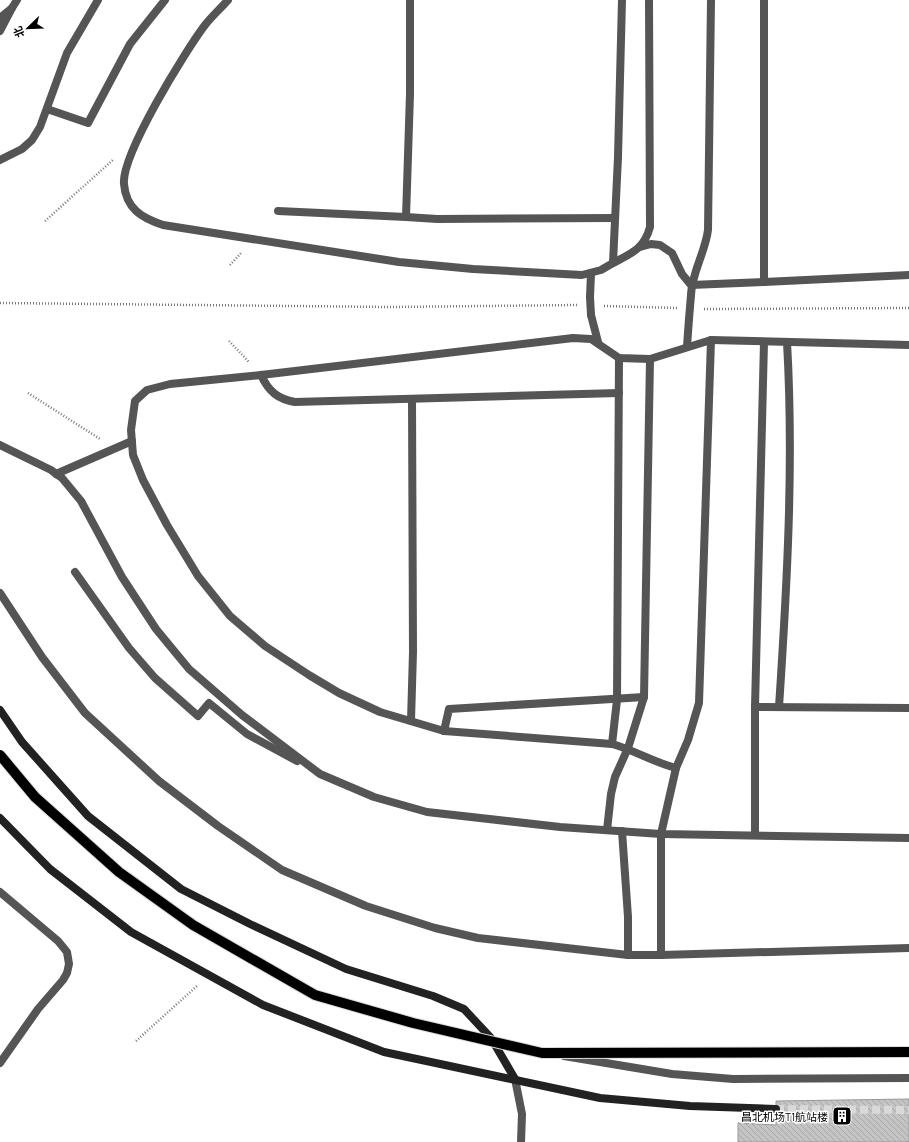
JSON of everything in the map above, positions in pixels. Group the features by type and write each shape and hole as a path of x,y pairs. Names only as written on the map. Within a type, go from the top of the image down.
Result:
{"main road":[{"path":"0,710 22,742 88,816 181,889 250,924 346,969 433,996 464,1009 491,1038 515,1079"},
{"path":"0,755 34,797 119,872 193,925 315,995 413,1023 542,1053 909,1052"},
{"path":"0,818 50,869 131,932 263,1005 384,1052 600,1098 690,1106 776,1109"}],"lane":[{"path":"0,31 17,0"},
{"path":"0,160 22,149 32,140 40,127 67,53 98,0"},
{"path":"47,109 88,123 130,44 165,0"},
{"path":"228,0 205,25 163,91 130,156 124,175 126,192 137,213 145,219 163,225 399,262 473,269 570,275 591,274 613,264 640,247 651,244 660,245 672,253 682,274 691,286"},
{"path":"406,217 410,94 410,0"},
{"path":"613,264 618,157 622,0"},
{"path":"640,247 645,240 650,227 649,0"},
{"path":"687,346 691,286 706,243 708,230 711,0"},
{"path":"764,0 764,282"},
{"path":"0,18 12,8"},
{"path":"278,211 437,219 614,218"},
{"path":"591,274 591,315 598,342"},
{"path":"691,286 909,275"},
{"path":"676,768 657,763 628,748 612,744 444,732 373,708 339,693 309,676 265,646 230,616 198,576 167,525 143,480 133,455 132,415 135,401 147,390 170,384 261,375 574,338 591,339 598,342 620,358 650,358 710,340 909,345"},
{"path":"661,956 661,834 676,768 695,720 700,698 710,340"},
{"path":"755,834 755,707 764,342"},
{"path":"779,707 790,501 790,395 787,342"},
{"path":"612,744 616,700 620,520 620,358"},
{"path":"607,830 611,794 615,777 628,748 644,697 646,671 650,358"},
{"path":"261,375 266,386 274,394 283,400 295,402 619,393"},
{"path":"411,721 413,652 412,399"},
{"path":"56,474 132,441"},
{"path":"0,445 56,474 72,488 122,577 156,629 189,670 242,715 320,774"},
{"path":"75,572 129,648 155,678 198,716 209,703 247,734 320,774 374,797 427,812 560,828 661,834 755,834 909,838"},
{"path":"0,593 42,657 85,713 159,781 218,826 282,870 366,906 435,928 478,938 628,954 661,956 909,948"},
{"path":"444,732 449,709 616,700 644,697"},
{"path":"755,707 909,708"},
{"path":"622,831 628,917 628,954"},
{"path":"0,892 58,941 67,952 69,964 67,973 63,980 38,1009 0,1063"},
{"path":"542,1053 672,1074 733,1079 909,1078"},
{"path":"515,1079 522,1114 521,1142"}],"path":[{"path":"45,220 116,157"},
{"path":"0,303 390,307 580,305"},
{"path":"604,306 681,308"},
{"path":"697,308 909,308"},
{"path":"229,341 261,375"},
{"path":"28,393 104,441"},
{"path":"136,1041 209,975"}],"building":[{"name":"昌北机场T1航站楼","path":"909,1099 909,1142 738,1142 738,1123 776,1125 776,1101"}],"tunnel":[{"path":"776,1109 909,1110"}],"place":[{"name":"昌北机场T1航站楼","path":"842,1116"}]}
